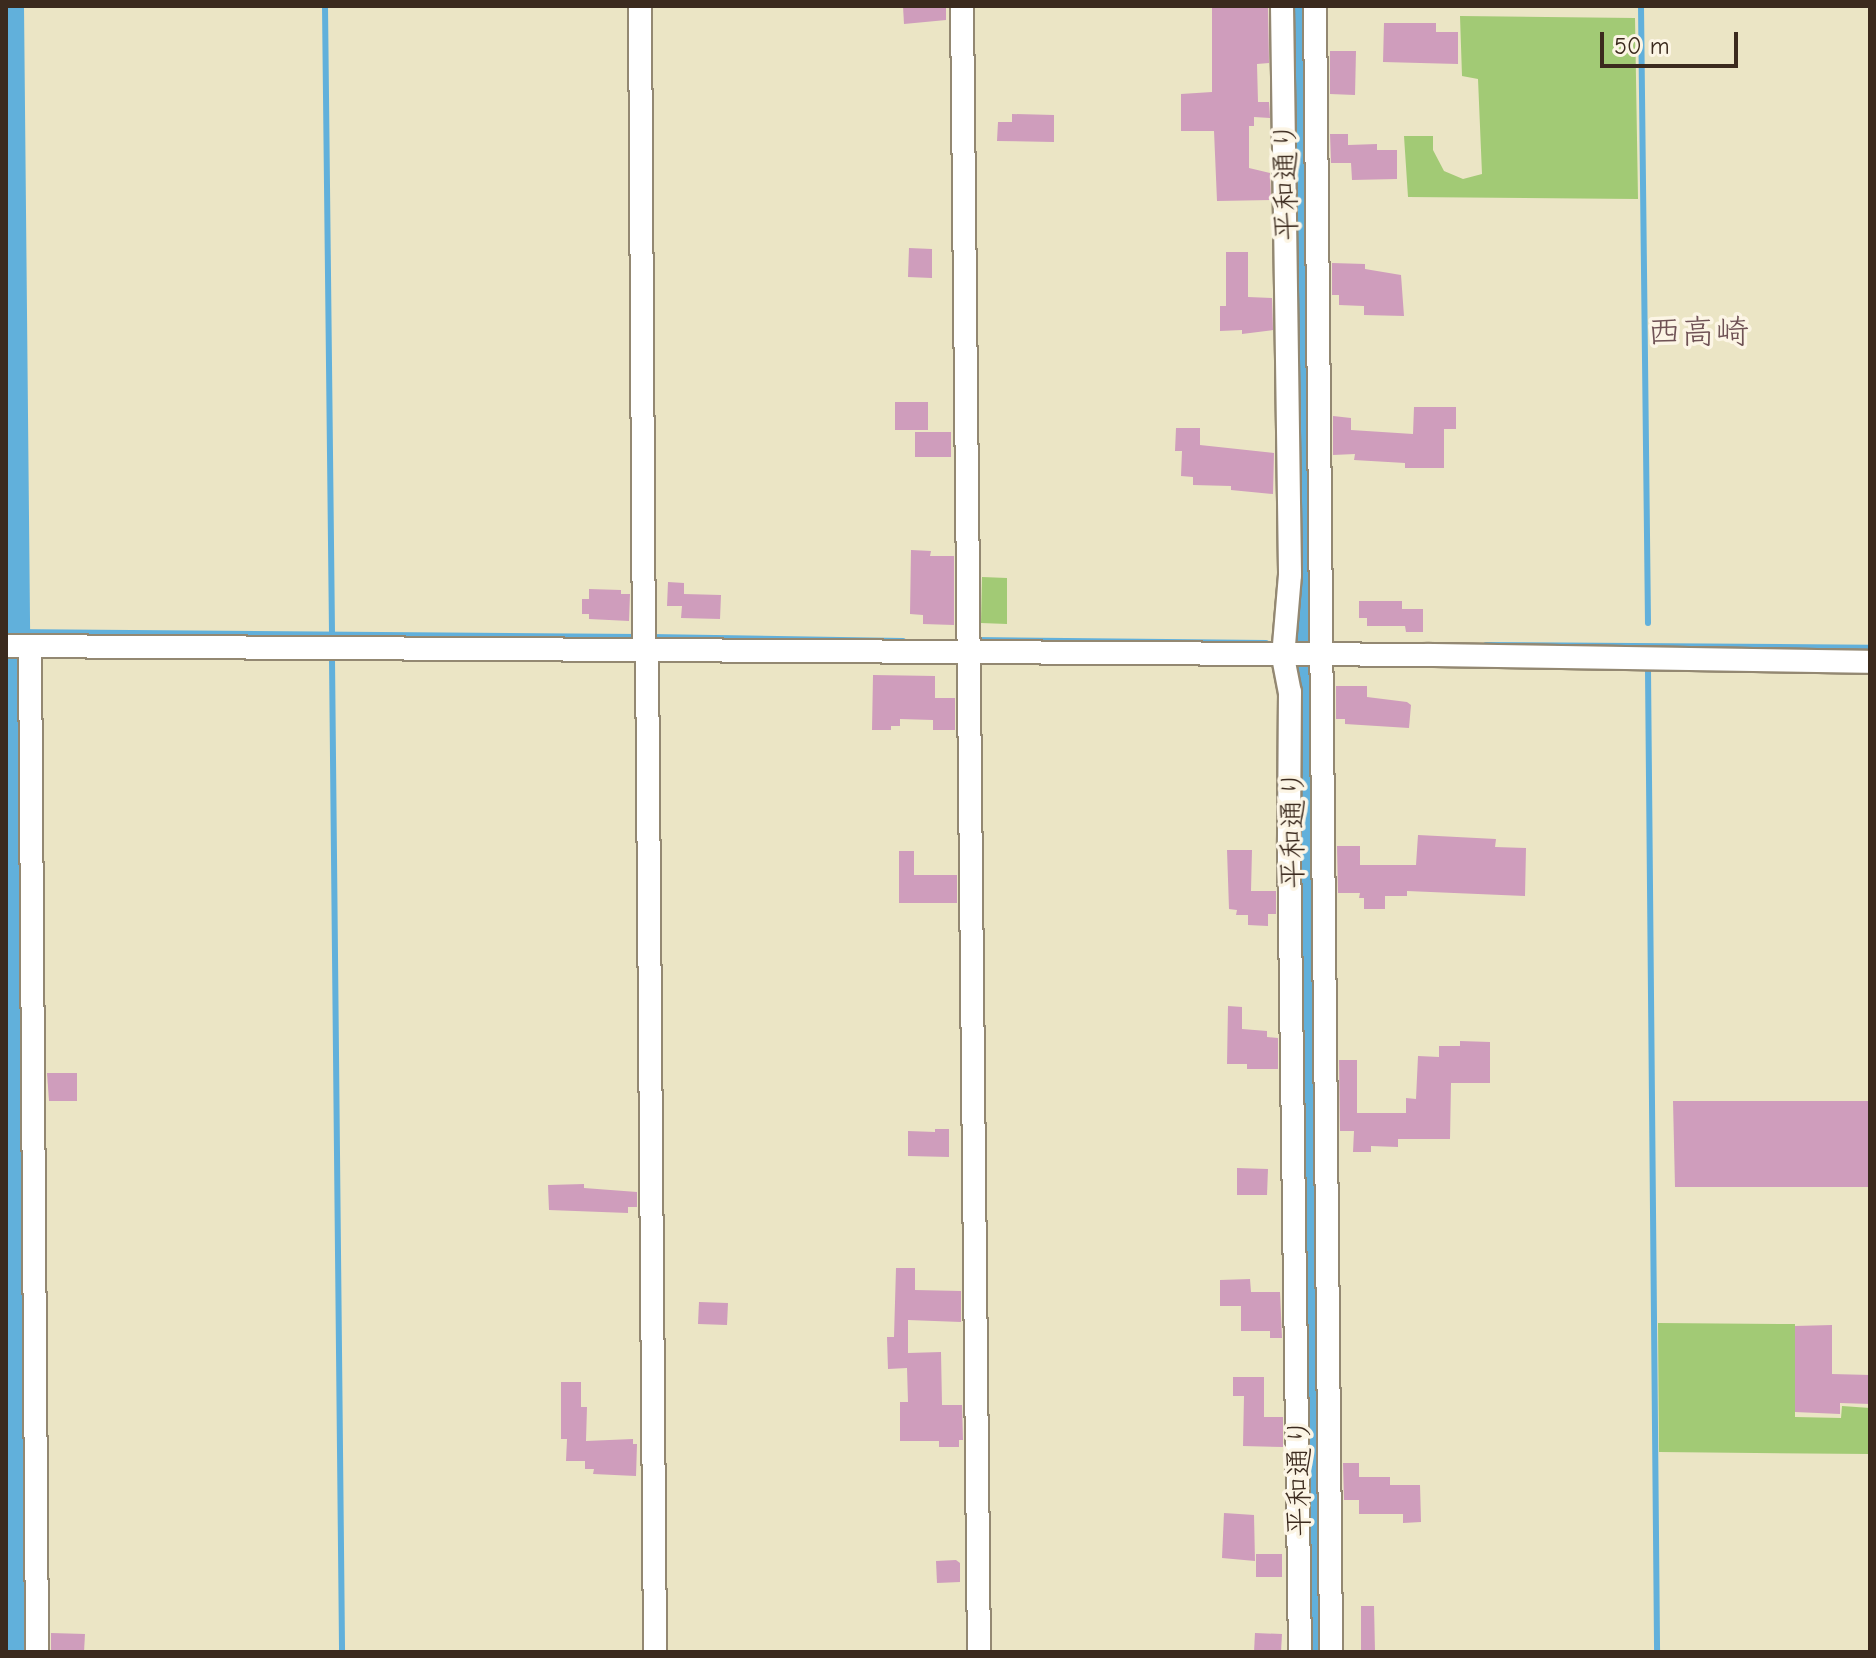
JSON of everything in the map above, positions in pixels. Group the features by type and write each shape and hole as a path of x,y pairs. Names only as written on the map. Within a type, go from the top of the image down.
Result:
{"street":[{"path":"640,6 655,1652"},
{"path":"962,6 979,1652"},
{"path":"1282,6 1290,550 1285,649 1290,692 1289,847 1300,1652"},
{"name":"平和通り","path":"1315,6 1331,1652"},
{"path":"37,1652 20,647 968,645 1870,662"}],"green space":[{"path":"1460,16 1635,18 1638,199 1408,197 1404,136 1433,136 1433,150 1444,171 1463,179 1482,174 1478,79 1462,76"},
{"path":"982,577 1007,578 1007,624 981,623"},
{"path":"1658,1323 1795,1324 1795,1417 1841,1418 1842,1406 1870,1408 1870,1454 1659,1452"}],"building":[{"path":"903,6 946,6 946,20 904,24"},
{"path":"1268,6 1269,63 1257,64 1258,102 1269,102 1270,118 1254,117 1254,126 1249,126 1249,168 1270,173 1271,200 1217,201 1214,131 1181,131 1181,94 1212,92 1212,7"},
{"path":"1384,23 1436,23 1436,32 1458,32 1458,64 1383,62"},
{"path":"1330,51 1356,51 1355,95 1330,94"},
{"path":"1012,114 1054,115 1054,142 997,141 998,122 1012,122"},
{"path":"1330,134 1348,134 1348,145 1377,144 1377,150 1397,150 1397,179 1352,180 1351,163 1331,163"},
{"path":"909,248 932,249 932,278 908,277"},
{"path":"1226,252 1248,252 1248,297 1272,298 1273,330 1242,334 1242,330 1220,331 1220,306 1226,306"},
{"path":"1332,263 1365,264 1365,269 1401,275 1404,316 1364,315 1364,306 1339,305 1339,295 1332,295"},
{"path":"895,402 928,402 928,430 895,430"},
{"path":"1414,407 1456,407 1456,429 1444,429 1444,468 1405,468 1405,463 1354,460 1355,454 1333,455 1333,416 1351,418 1351,430 1413,434"},
{"path":"1176,428 1200,428 1200,445 1274,453 1273,494 1231,490 1231,486 1193,485 1193,477 1181,476 1182,451 1175,451"},
{"path":"915,432 951,432 951,457 915,457"},
{"path":"911,550 931,551 930,556 954,556 954,625 923,624 923,615 910,614"},
{"path":"668,582 684,583 684,594 721,595 720,619 681,618 682,606 667,606"},
{"path":"589,589 621,590 621,594 630,594 629,621 589,619 589,614 582,614 582,599 589,599"},
{"path":"1359,601 1402,601 1402,609 1423,609 1423,632 1406,632 1405,626 1367,626 1367,618 1359,618"},
{"path":"873,675 935,676 935,698 955,698 955,730 933,730 933,720 900,719 900,726 891,726 891,730 872,730"},
{"path":"1336,686 1367,686 1367,697 1407,702 1411,705 1409,728 1345,724 1345,719 1336,719"},
{"path":"1418,835 1496,839 1495,847 1526,848 1525,896 1407,891 1407,896 1385,896 1385,909 1364,909 1364,898 1359,898 1360,893 1338,893 1337,846 1360,846 1360,865 1416,865"},
{"path":"1227,850 1252,850 1251,891 1276,891 1276,914 1268,914 1268,926 1248,925 1248,915 1236,915 1237,910 1229,909"},
{"path":"899,851 914,851 914,875 957,875 957,903 899,903"},
{"path":"1228,1006 1242,1007 1242,1029 1267,1031 1267,1037 1278,1038 1278,1069 1247,1069 1247,1064 1227,1064"},
{"path":"1460,1041 1490,1042 1490,1083 1451,1083 1450,1139 1398,1139 1398,1147 1371,1146 1371,1152 1353,1152 1354,1131 1340,1131 1339,1060 1357,1060 1357,1113 1406,1113 1406,1098 1416,1099 1418,1056 1439,1057 1439,1046 1460,1046"},
{"path":"47,1073 77,1073 77,1101 49,1101"},
{"path":"1673,1101 1870,1101 1870,1187 1675,1187"},
{"path":"935,1129 949,1129 949,1157 908,1156 908,1131 935,1132"},
{"path":"1237,1168 1268,1169 1267,1195 1237,1195"},
{"path":"584,1184 584,1188 637,1192 637,1207 628,1207 628,1213 549,1210 548,1185"},
{"path":"896,1268 915,1268 915,1290 961,1291 961,1322 908,1320 908,1353 941,1352 942,1405 962,1405 963,1440 959,1440 959,1447 939,1447 939,1441 900,1441 900,1402 908,1402 907,1368 888,1369 887,1337 894,1337"},
{"path":"1250,1279 1251,1292 1280,1292 1282,1338 1270,1338 1270,1331 1241,1331 1241,1306 1220,1306 1220,1280"},
{"path":"699,1302 728,1303 727,1325 698,1324"},
{"path":"1832,1325 1832,1374 1870,1375 1870,1404 1840,1403 1840,1414 1795,1412 1795,1326"},
{"path":"1233,1377 1264,1377 1264,1417 1283,1417 1283,1447 1243,1446 1244,1396 1233,1396"},
{"path":"561,1382 581,1382 581,1407 587,1407 586,1441 633,1439 633,1444 637,1444 636,1476 593,1474 594,1469 585,1469 585,1461 566,1461 567,1439 561,1439"},
{"path":"1343,1463 1359,1463 1359,1477 1390,1477 1390,1485 1420,1485 1421,1522 1403,1523 1403,1514 1359,1514 1359,1500 1344,1500"},
{"path":"1224,1513 1254,1515 1255,1561 1222,1558"},
{"path":"1256,1554 1282,1554 1282,1577 1256,1577"},
{"path":"956,1560 960,1563 960,1582 937,1583 936,1561"},
{"path":"1361,1606 1374,1606 1375,1652 1361,1652"},
{"path":"51,1633 85,1634 84,1652 51,1652"},
{"path":"1255,1633 1282,1634 1281,1652 1254,1652"}],"waterway":[{"path":"7,6 23,1652"},
{"path":"325,6 332,637"},
{"path":"1297,6 1314,1652"},
{"path":"1641,6 1648,623"},
{"path":"6,632 639,637"},
{"path":"650,637 903,641"},
{"path":"974,640 1266,643"},
{"path":"1486,645 1870,648"},
{"path":"332,659 342,1652"},
{"path":"1648,670 1657,1652"}],"district":[{"name":"西高崎","path":"1698,333"}]}
